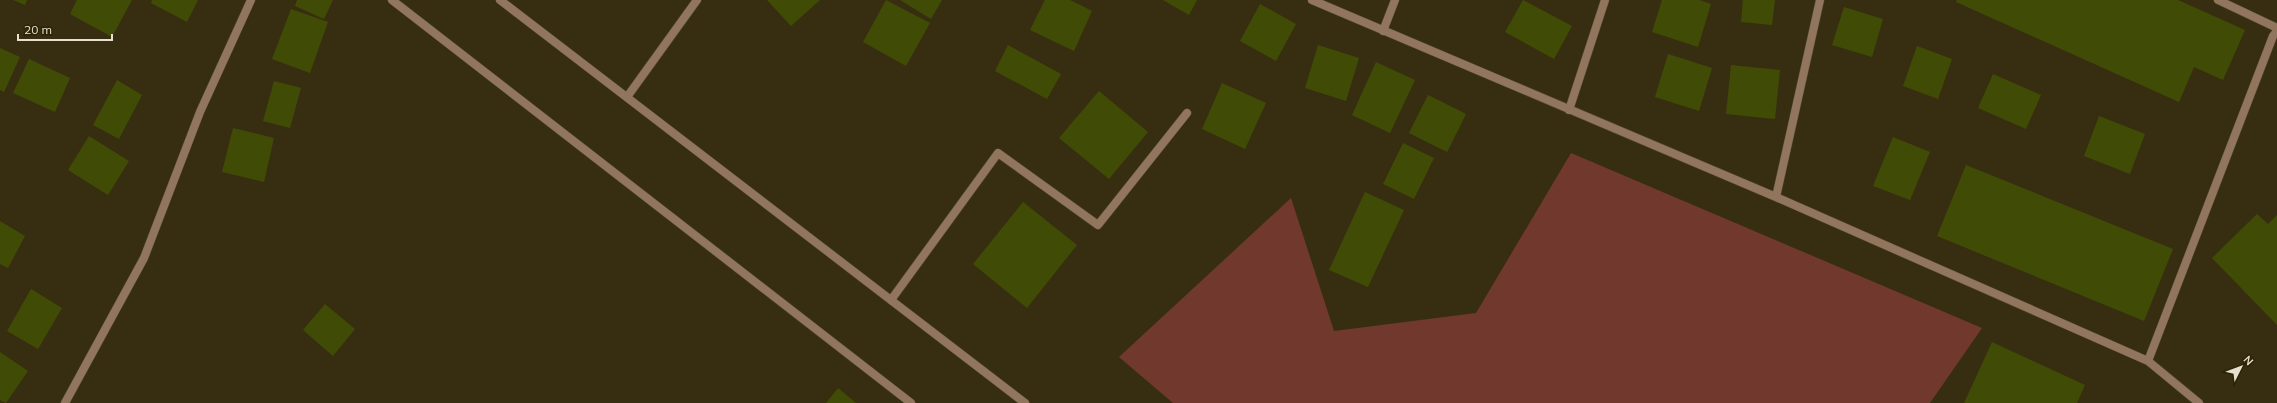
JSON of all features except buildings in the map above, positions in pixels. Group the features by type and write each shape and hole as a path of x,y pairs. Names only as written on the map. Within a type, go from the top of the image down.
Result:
{"street":[{"path":"65,403 144,258 200,112 251,0"},
{"path":"392,0 911,403"},
{"path":"500,0 1025,403"},
{"path":"627,97 697,0"},
{"path":"1312,0 1776,197 2148,361 2199,403"},
{"path":"1383,31 1395,0"},
{"path":"1569,110 1605,0"},
{"path":"1776,197 1820,0"},
{"path":"2218,0 2277,28"},
{"path":"2148,361 2270,43 2277,31"},
{"path":"891,300 998,153 1098,225 1187,112"}],"shaded area":[{"path":"1571,153 1982,328 1930,403 1173,403 1119,357 1291,198 1334,331 1476,313"}]}
